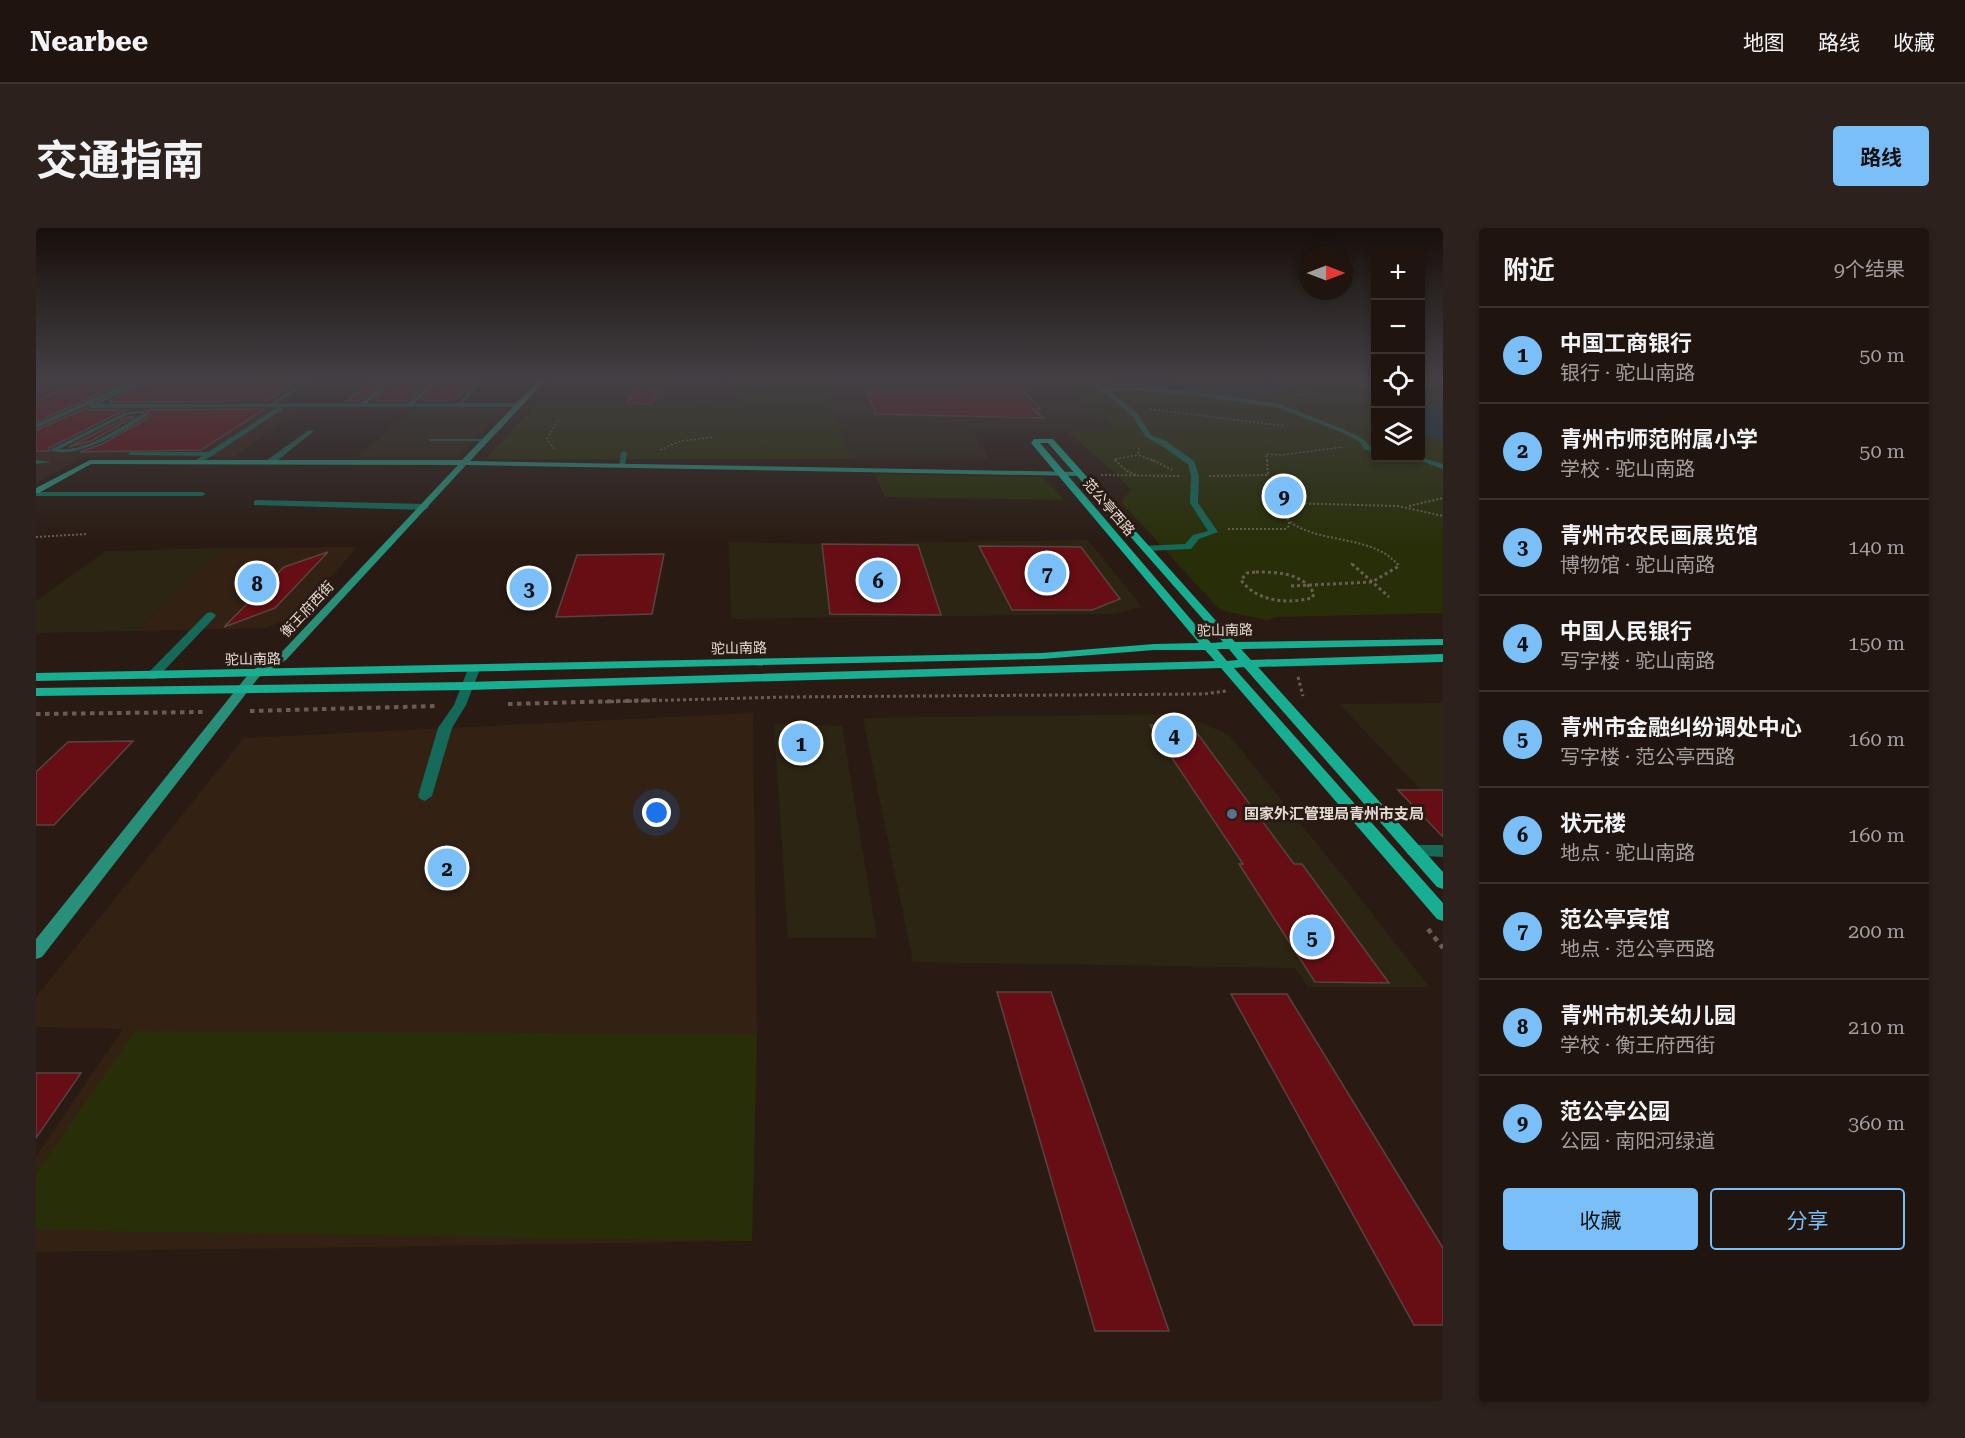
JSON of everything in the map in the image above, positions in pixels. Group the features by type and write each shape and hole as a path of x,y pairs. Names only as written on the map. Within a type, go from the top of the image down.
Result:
{"main road":[{"name":"范公亭西路","path":"1443,883 1050,441 1034,441 1208,646 1253,694 1443,914"},
{"name":"驼山南路","path":"36,676 255,674 1042,656 1154,647 1443,642"},
{"name":"驼山南路","path":"36,692 468,686 1443,658"}],"street":[{"path":"200,462 242,434"},
{"path":"270,462 307,434"},
{"name":"衡王府西街","path":"36,952 245,690 255,674 282,658 491,434"},
{"path":"1145,548 1188,547 1196,537 1213,532 1194,503 1195,476 1191,463 1147,434"},
{"path":"1347,434 1371,448"},
{"path":"1425,461 1443,467"},
{"path":"36,462 47,462"},
{"path":"36,493 90,462 462,464 1079,474"},
{"path":"36,493 202,494"},
{"path":"257,503 425,507"},
{"path":"152,676 211,615"},
{"path":"426,796 445,728 460,705 474,669"},
{"path":"1414,851 1443,851"}],"lane":[{"path":"86,434 53,450 60,452 77,450 109,434"},
{"path":"430,440 485,440"},
{"path":"47,462 60,452"},
{"path":"622,466 624,453"},
{"path":"130,454 211,454"}],"path":[{"path":"1268,475 1266,454 1289,454 1365,446"},
{"path":"1138,455 1114,459 1126,471 1139,476"},
{"path":"1079,474 1151,476"},
{"path":"1291,586 1372,582 1399,566 1396,561 1367,546 1302,530 1289,521 1279,506 1284,503 1410,506 1443,498"},
{"path":"1398,506 1443,516"},
{"path":"1213,532 1243,528 1285,529 1289,526 1289,521"},
{"path":"36,537 87,534"},
{"path":"1351,563 1357,571 1381,587 1389,597"},
{"path":"1267,572 1290,576 1310,586 1314,594 1312,598 1296,602 1284,601 1250,590 1241,580 1248,573 1267,572"},
{"path":"1289,681 1300,680"},
{"path":"507,704 787,697 1204,694 1230,690"},
{"path":"36,714 460,705"}],"shaded area":[{"path":"36,434 266,434 233,457 84,457 36,483"},
{"path":"384,434 481,434 456,457 358,457"},
{"path":"841,434 975,434 989,459 852,459"},
{"path":"1088,540 1142,607 1113,614 731,619 729,542 822,544"},
{"path":"357,547 295,617 265,628 136,631 225,548"},
{"path":"225,548 136,631 36,633 36,601 106,551"},
{"path":"1443,703 1443,796 1436,790 1421,790 1339,704"},
{"path":"753,713 757,1034 752,1241 36,1252 36,1156 123,1029 36,1027 36,997 244,738"},
{"path":"1181,714 1229,735 1429,987 1308,987 1295,968 913,962 863,718"},
{"path":"774,724 842,726 877,938 788,938"}],"green space":[{"path":"509,434 841,434 852,459 486,459"},
{"path":"1070,434 1371,434 1371,462 1425,462 1425,434 1443,434 1443,613 1276,617 1267,620 1220,610 1121,502 1131,490"},
{"path":"875,474 1043,477 1065,500 885,497"},
{"path":"135,1031 757,1034 752,1241 36,1230 36,1174"}],"water":[{"path":"1425,434 1443,434 1443,440 1425,436"}],"building":[{"path":"36,434 77,434 49,448 49,451 36,451"},
{"path":"95,434 104,434 91,441 69,447"},
{"path":"120,434 226,434 201,450 80,452 102,444"},
{"path":"822,544 918,545 941,615 830,614"},
{"path":"979,546 1081,547 1120,599 1092,610 1012,610"},
{"path":"328,552 275,608 224,627 284,567"},
{"path":"664,554 652,614 556,617 577,555"},
{"path":"1150,725 1191,725 1294,864 1302,864 1389,983 1315,982 1239,864 1243,864"},
{"path":"133,741 54,825 36,825 36,772 68,742"},
{"path":"1398,790 1443,790 1443,837"},
{"path":"997,992 1051,992 1169,1331 1095,1331"},
{"path":"1231,994 1287,994 1443,1248 1443,1325 1414,1325"},
{"path":"36,1073 81,1073 36,1138"}],"place":[{"name":"范公亭公园","path":"1284,496"},
{"name":"范公亭宾馆","path":"1047,573"},
{"name":"状元楼","path":"878,580"},
{"name":"青州市机关幼儿园","path":"257,583"},
{"name":"青州市农民画展览馆","path":"529,588"},
{"name":"中国人民银行","path":"1174,735"},
{"name":"中国工商银行","path":"801,743"},
{"name":"国家外汇管理局青州市支局","path":"1232,814"},
{"name":"青州市师范附属小学","path":"447,868"},
{"name":"青州市金融纠纷调处中心","path":"1312,937"}]}
